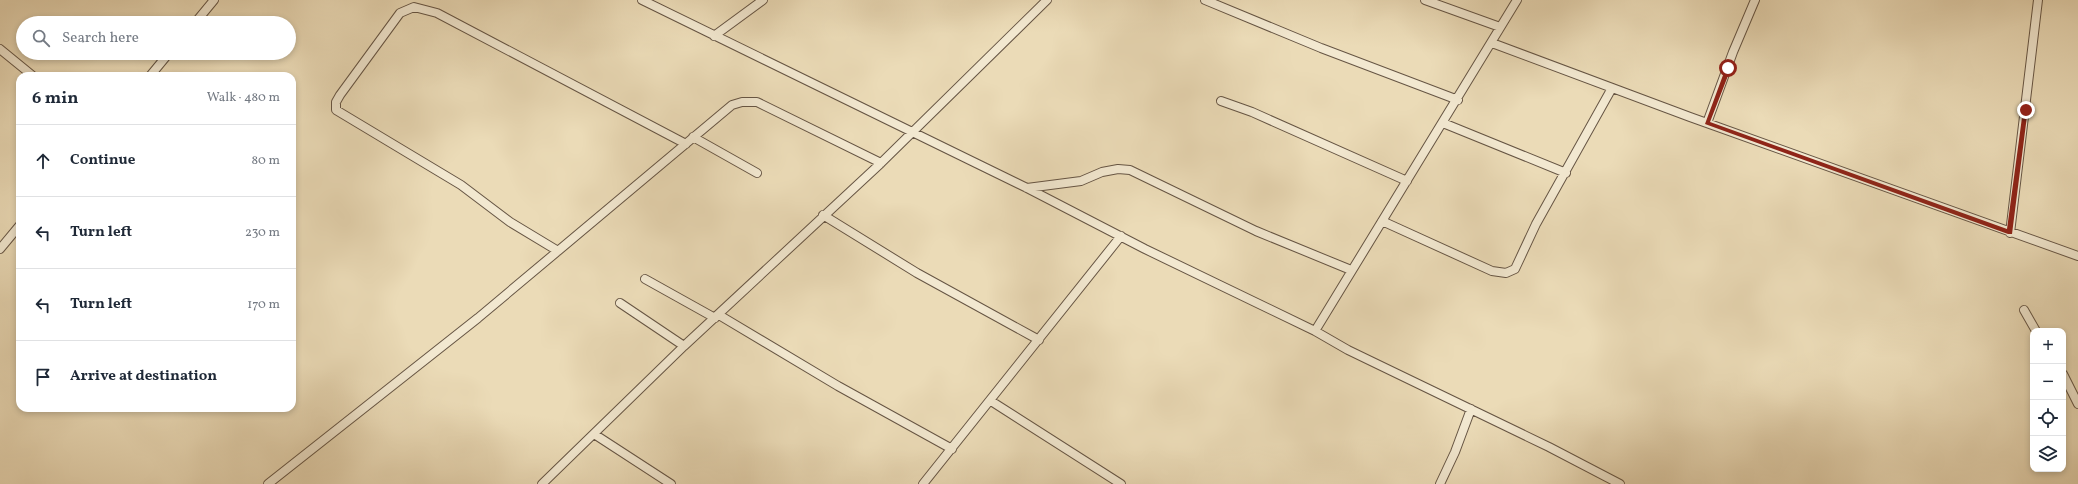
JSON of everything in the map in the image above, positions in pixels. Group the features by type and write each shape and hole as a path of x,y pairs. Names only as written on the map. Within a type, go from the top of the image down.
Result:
{"street":[{"path":"201,16 214,0"},
{"path":"642,0 1027,188 1315,331 1354,354 1471,409 1620,484"},
{"path":"714,36 763,0"},
{"path":"542,484 684,346 881,163 910,132 1047,0"},
{"path":"1205,0 1320,48 1458,100"},
{"path":"1425,0 1500,27"},
{"path":"1315,331 1351,270 1458,100 1517,0"},
{"path":"1707,123 1733,52 1756,0"},
{"path":"2010,233 2036,29 2038,0"},
{"path":"558,251 510,222 461,185 336,110 336,102 340,95 400,12 404,9 416,7 437,13 686,144"},
{"path":"1492,43 1585,76 1612,88 1707,123 2010,233 2078,256"},
{"path":"0,50 28,72"},
{"path":"153,72 163,60"},
{"path":"1382,221 1492,271 1506,274 1515,269 1536,224 1566,173 1612,88"},
{"path":"268,484 444,346 732,105 746,101 757,102 881,163"},
{"path":"1221,101 1252,112 1407,181"},
{"path":"1443,123 1566,173"},
{"path":"693,137 757,173"},
{"path":"1027,188 1081,182 1110,170 1130,170 1256,231 1351,270"},
{"path":"824,215 904,265 1039,340"},
{"path":"0,249 16,231"},
{"path":"924,484 1121,236"},
{"path":"645,279 717,316 838,386 952,449"},
{"path":"620,303 684,346"},
{"path":"2024,310 2034,328"},
{"path":"2066,380 2078,404"},
{"path":"991,401 1121,484"},
{"path":"1440,484 1455,452 1471,409"},
{"path":"594,434 671,484"}],"route":[{"path":"1728,68 1716,96 1707,123 2010,233 2026,110"}]}
